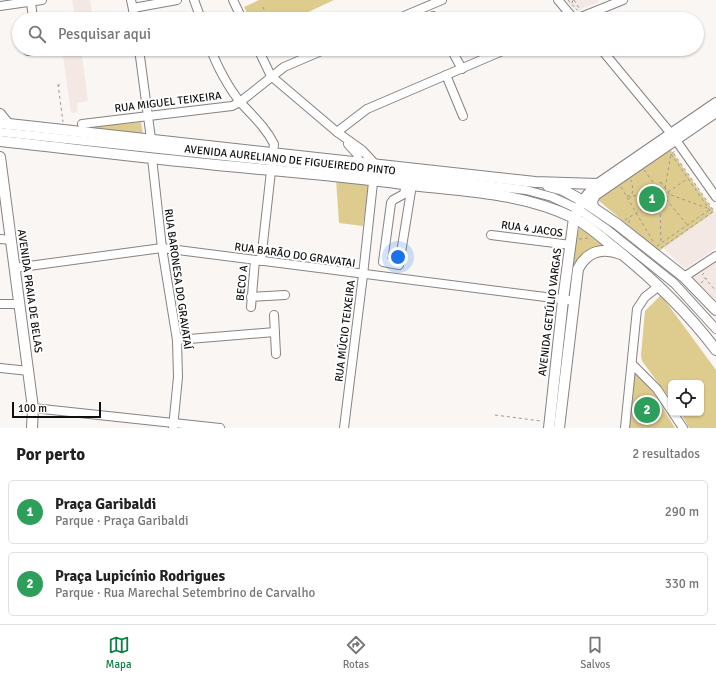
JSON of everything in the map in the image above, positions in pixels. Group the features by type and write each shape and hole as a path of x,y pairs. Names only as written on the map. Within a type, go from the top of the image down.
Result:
{"main road":[{"path":"716,103 595,195 592,201 593,207 617,224 684,278 716,310"},
{"path":"579,210 588,193 598,184 673,136 716,112"},
{"path":"0,114 4,124"},
{"name":"AVENIDA AURELIANO DE FIGUEIREDO PINTO","path":"4,124 150,139 273,162 374,172 535,182 598,184"},
{"name":"AVENIDA AURELIANO DE FIGUEIREDO PINTO","path":"0,141 152,158 273,162 359,162 374,172 409,185 517,198 540,204 579,210"},
{"name":"AVENIDA PRAIA DE BELAS","path":"0,157 33,408 32,428"},
{"name":"AVENIDA AURELIANO DE FIGUEIREDO PINTO","path":"535,182 563,190 579,210"},
{"path":"579,210 593,207"},
{"path":"579,210 587,226 659,286 688,315 716,350"},
{"name":"AVENIDA GETÚLIO VARGAS","path":"559,428 571,245 579,210"},
{"name":"AVENIDA GETÚLIO VARGAS","path":"549,425 568,300 578,268 582,261 590,254 598,252 614,252 624,256"}],"street":[{"path":"0,6 20,1 31,2 42,0"},
{"path":"132,4 177,0"},
{"path":"194,0 198,12"},
{"path":"233,0 239,12"},
{"path":"414,12 442,0"},
{"path":"558,0 569,12"},
{"path":"592,12 622,0"},
{"path":"31,2 32,12"},
{"path":"140,56 150,139"},
{"path":"0,132 273,162 274,144 269,135 240,102 215,62 213,56"},
{"path":"262,56 272,76 337,132 362,150 374,172 526,190 552,197 579,210 638,253 674,283 716,329"},
{"name":"RUA MIGUEL TEIXEIRA","path":"82,124 232,106 240,102 284,67 310,56"},
{"path":"455,56 462,68"},
{"path":"337,132 367,109 490,56"},
{"path":"607,56 673,136 716,197"},
{"path":"446,75 463,116"},
{"path":"337,132 357,154 359,162"},
{"name":"RUA BARONESA DO GRAVATAÍ","path":"152,158 162,248 177,340 178,377 173,425"},
{"name":"BECO A","path":"251,307 251,297 273,162"},
{"name":"RUA MÚCIO TEIXEIRA","path":"344,428 374,172"},
{"path":"406,196 393,200 391,203 383,262 399,264 406,196 405,193 409,185"},
{"name":"RUA 4 JACOS","path":"491,234 571,245"},
{"path":"0,239 11,240"},
{"name":"RUA BARÃO DO GRAVATAI","path":"14,268 162,248 363,275 568,300"},
{"path":"684,278 716,256"},
{"path":"389,278 390,263"},
{"path":"624,428 637,309 645,297 659,286"},
{"path":"251,297 285,295"},
{"path":"0,304 20,304"},
{"path":"274,315 276,354"},
{"path":"177,340 275,332"},
{"path":"632,364 657,389 668,406"},
{"path":"0,368 28,371"},
{"path":"33,408 173,425 220,428"},
{"path":"675,416 683,428"}],"path":[{"path":"569,1 573,0"},
{"path":"569,1 578,10 579,8 573,0"},
{"path":"572,4 573,0"},
{"path":"263,7 265,12"},
{"path":"58,84 62,115"},
{"path":"58,88 60,84"},
{"path":"670,149 681,169 711,213"},
{"path":"658,250 714,211 672,153"},
{"path":"665,188 672,153"},
{"path":"642,168 655,186"},
{"path":"629,200 632,196 632,184 630,177"},
{"path":"668,192 688,179"},
{"path":"661,244 660,202 651,189 655,186 661,182 670,195 708,209"},
{"path":"620,185 652,240"},
{"path":"626,196 656,195"},
{"path":"660,202 670,195"},
{"path":"665,198 690,228"},
{"path":"617,224 658,199"},
{"path":"657,247 708,209 712,208"},
{"path":"629,226 630,217"},
{"path":"571,245 578,239 593,237"},
{"path":"704,273 702,275 716,291"},
{"path":"699,284 706,279"},
{"path":"495,416 549,425"}],"shaded area":[{"path":"72,0 90,0 92,12 75,12"},
{"path":"259,0 334,0 308,12 246,12 244,7"},
{"path":"566,0 598,0 599,2 576,11"},
{"path":"63,56 82,56 88,101 77,103 78,112 71,113"},
{"path":"141,122 143,134 89,129 90,127"},
{"path":"670,149 714,212 659,251 598,200"},
{"path":"336,179 369,182 363,226 339,223"},
{"path":"714,212 716,214 716,248 685,269 663,248"},
{"path":"581,226 603,246 585,252 572,265 576,234"},
{"path":"716,262 716,302 693,277"},
{"path":"661,295 716,370 716,428 689,428 683,416 704,416 704,380 668,380 668,396 642,361 641,355 645,311"},
{"path":"634,372 653,392 675,428 628,428"}],"place":[{"name":"Praça Garibaldi","path":"652,199"},
{"name":"Praça Lupicínio Rodrigues","path":"647,410"}]}
